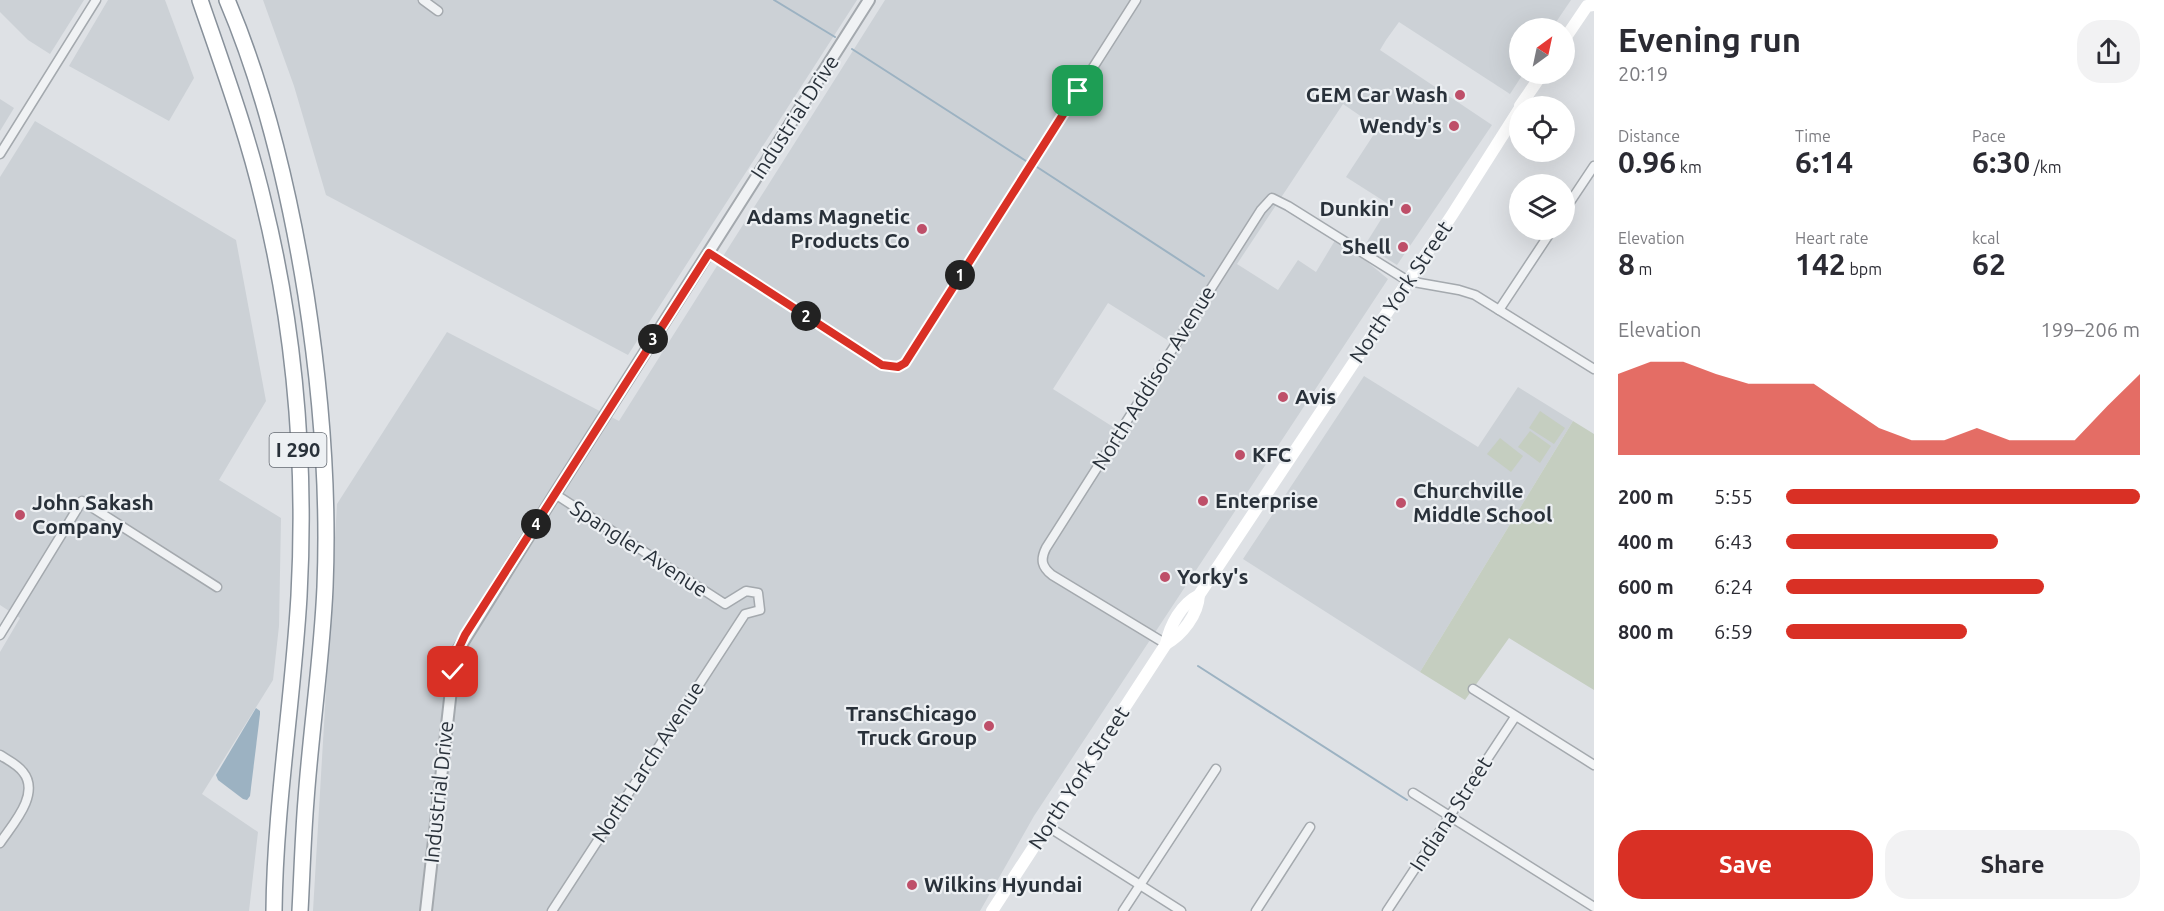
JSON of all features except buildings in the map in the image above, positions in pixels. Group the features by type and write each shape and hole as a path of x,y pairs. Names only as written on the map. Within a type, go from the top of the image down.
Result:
{"highway":[{"name":"I 290","path":"200,0 224,70 266,212 288,332 297,426 300,494 299,595 274,863 274,911"},
{"name":"I 290","path":"227,0 238,26 267,115 295,226 323,426 326,495 325,588 306,801 300,911"}],"main road":[{"path":"1575,24 1588,4"},
{"name":"North York Street","path":"992,911 1166,644 1169,629 1189,600 1199,595 1408,281 1509,124"}],"street":[{"path":"0,154 96,0"},
{"path":"423,0 438,11"},
{"name":"Industrial Drive","path":"426,911 453,672 458,650 869,0"},
{"path":"709,253 882,365 898,367 905,363 1137,0"},
{"path":"1575,194 1594,166"},
{"name":"North Addison Avenue","path":"1166,644 1052,575 1046,570 1042,561 1046,548 1261,210 1272,198 1408,281"},
{"path":"1499,310 1545,240"},
{"path":"1408,281 1475,295 1594,369"},
{"name":"Spangler Avenue","path":"555,494 725,604 746,591 758,593 760,610 745,614"},
{"path":"0,635 4,620 82,501 217,587"},
{"name":"North Larch Avenue","path":"552,911 745,614"},
{"path":"1473,689 1594,765"},
{"name":"Indiana Street","path":"1387,911 1515,717"},
{"path":"0,755 25,774 29,788 26,803 0,843"},
{"path":"1123,911 1216,769"},
{"path":"1413,793 1594,907"},
{"path":"1047,826 1181,911"},
{"path":"1256,911 1310,827"}],"shaded area":[{"path":"0,0 84,0 50,54 28,40 0,12"},
{"path":"108,0 165,0 194,78 169,121 69,66"},
{"path":"263,0 857,0 628,355 326,195 294,86"},
{"path":"885,0 1571,0 1559,18 1509,18 1509,84 1516,84 1510,94 1399,22 1386,40 1380,50 1492,125 1397,265 1365,245 1390,205 1346,177 1378,128 1343,104 1237,264 1278,290 1298,260 1316,272 1337,237 1388,279 1034,816 980,911 313,911 337,504 447,332 619,421","holes":["1108,303 1172,343 1118,430 1053,389"]},
{"path":"0,99 14,108 0,131"},
{"path":"35,121 236,240 266,401 219,480 281,518 279,626 273,680 202,794 258,832 249,911 0,911 0,652 20,618 0,605 0,177"},
{"name":"Churchville Middle School","path":"1364,376 1478,447 1518,387 1573,421 1420,672 1243,559"}],"green space":[{"path":"1540,411 1565,428 1554,444 1529,428"},
{"path":"1573,421 1594,434 1594,690 1509,638 1465,700 1420,672"},
{"path":"1530,431 1551,446 1540,463 1518,447"},
{"path":"1500,438 1523,456 1511,472 1487,454"}],"water":[{"path":"256,708 260,714 250,796 247,800 218,780 216,775"}],"waterway":[{"path":"774,0 835,37"},
{"path":"852,49 1026,161"},
{"path":"1037,167 1204,276"},
{"path":"1198,666 1407,800"}],"place":[{"name":"GEM Car Wash","path":"1460,95"},
{"name":"Wendy's","path":"1454,126"},
{"name":"Dunkin'","path":"1406,209"},
{"name":"Adams Magnetic Products Co","path":"922,229"},
{"name":"Shell","path":"1403,247"},
{"name":"Avis","path":"1283,397"},
{"name":"KFC","path":"1240,455"},
{"name":"Enterprise","path":"1203,501"},
{"name":"Churchville Middle School","path":"1401,503"},
{"name":"John Sakash Company","path":"20,515"},
{"name":"Yorky's","path":"1165,577"},
{"name":"TransChicago Truck Group","path":"989,726"},
{"name":"Wilkins Hyundai","path":"912,885"}],"route":[{"path":"453,672 458,650 465,635 709,253 882,365 898,367 905,363 1078,91"}]}
